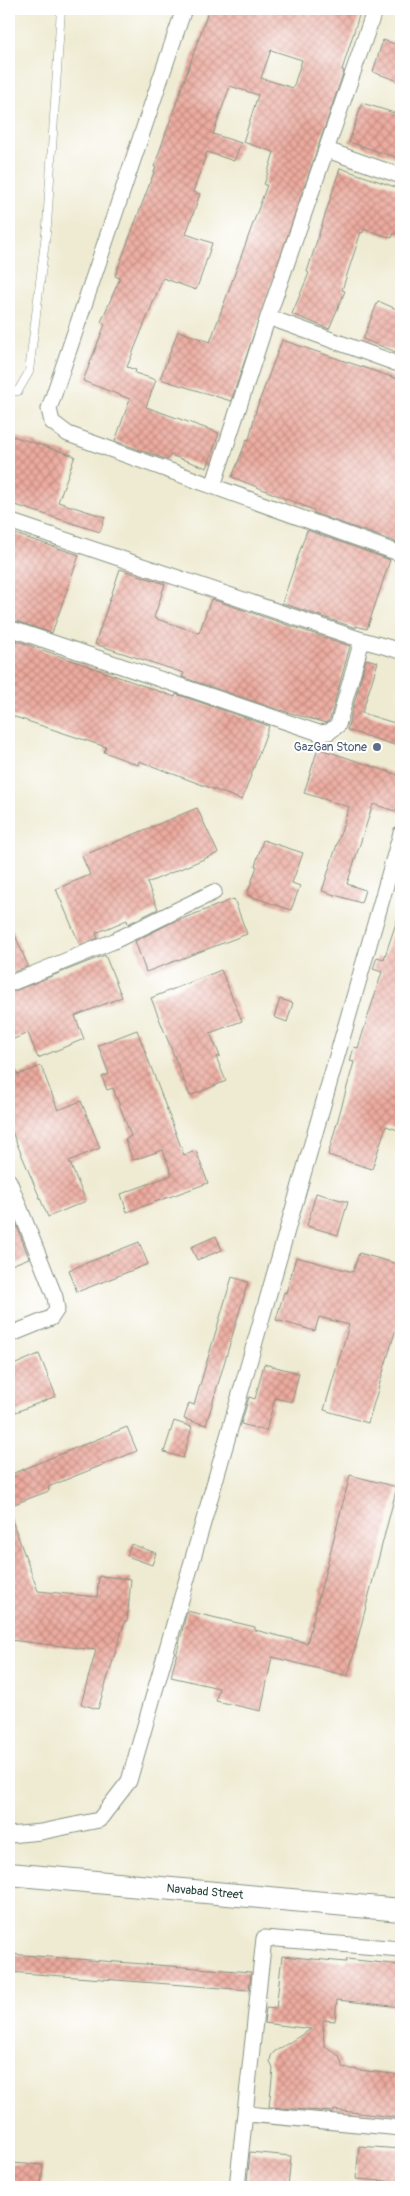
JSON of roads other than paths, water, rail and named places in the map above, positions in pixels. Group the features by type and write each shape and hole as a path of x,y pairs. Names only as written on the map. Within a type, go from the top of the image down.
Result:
{"street":[{"path":"184,9 49,408 52,422 68,434 401,554"},
{"path":"213,486 268,317 375,9"},
{"path":"327,150 401,176"},
{"path":"268,317 401,365"},
{"path":"9,520 362,640 401,651"},
{"path":"9,628 319,733 329,732 338,724 362,640"},
{"path":"9,1835 41,1832 99,1820 129,1781 401,833"},
{"path":"9,984 114,941 214,892"},
{"path":"9,1181 55,1297 57,1308 51,1318 9,1335"},
{"name":"Navabad Street","path":"9,1874 401,1910"},
{"path":"237,2187 247,2114 264,1938 401,1949"},
{"path":"247,2114 401,2128"}],"lane":[{"path":"9,392 18,391 29,372 48,225 61,9"}],"place":[{"name":"GazGan Stone","path":"377,747"}]}
